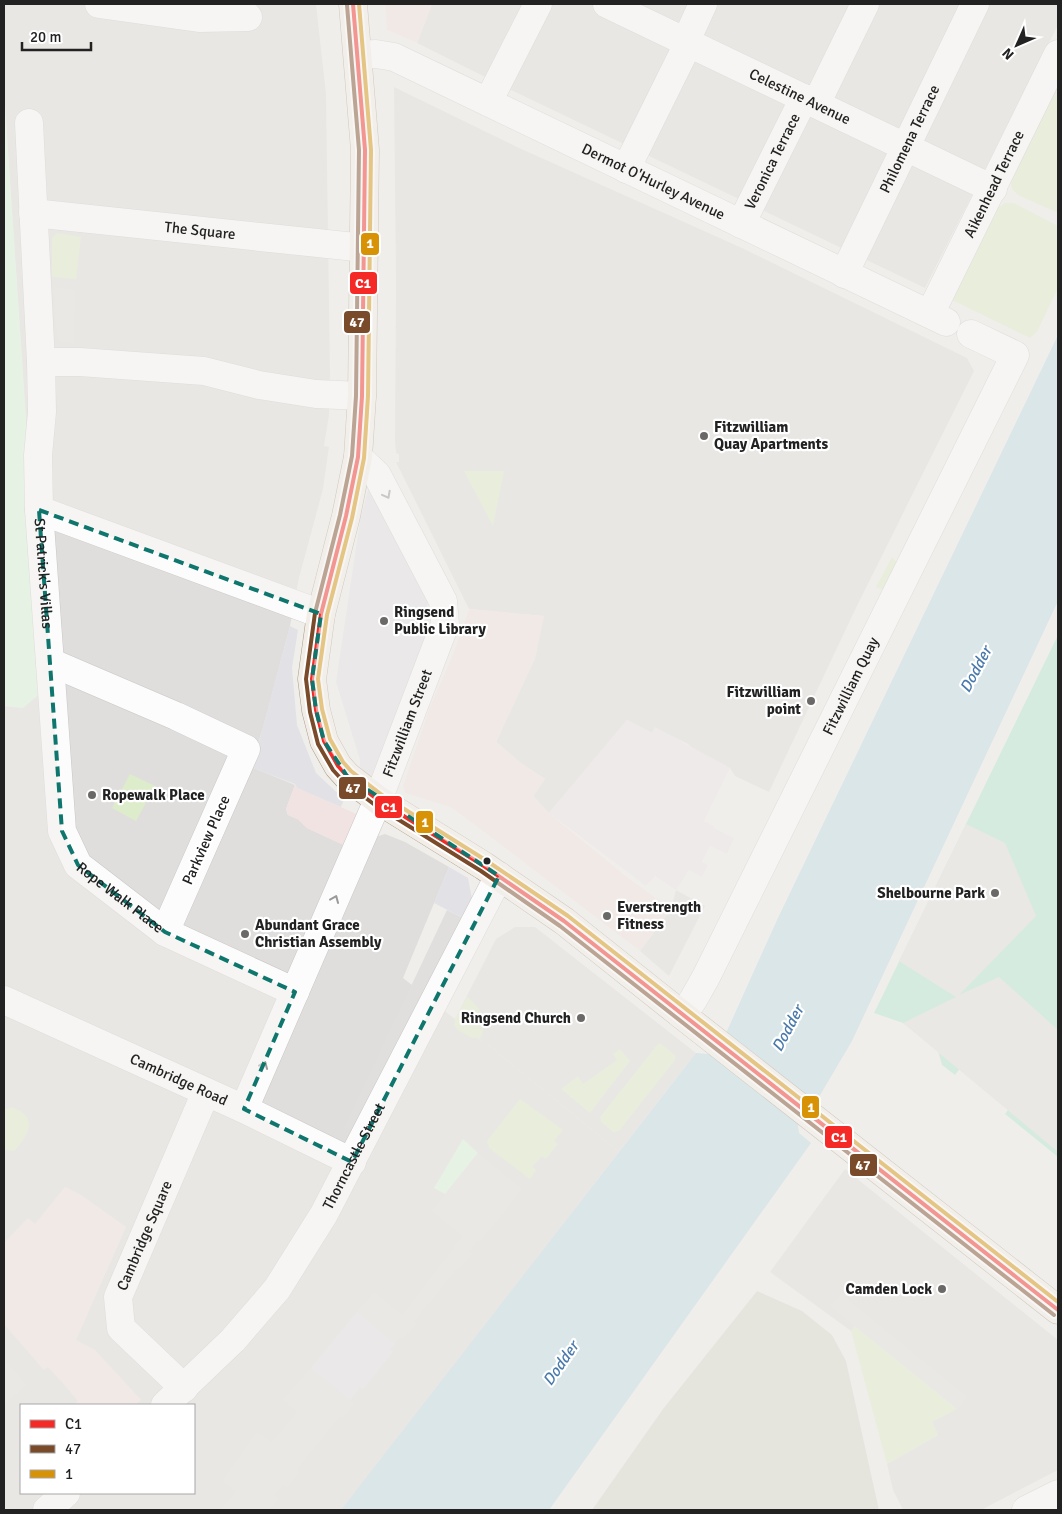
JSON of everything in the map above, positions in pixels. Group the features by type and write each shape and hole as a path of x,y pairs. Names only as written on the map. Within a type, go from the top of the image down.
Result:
{"main road":[{"path":"353,4 365,150 362,396 358,457 346,516 321,614 312,679 316,710 324,741 338,766 347,776 378,800 564,920 807,1114 1058,1310"}],"street":[{"path":"99,4 200,11 248,17"},
{"path":"488,102 538,4"},
{"name":"Celestine Avenue","path":"607,4 992,189"},
{"path":"626,169 683,54 690,30 703,4"},
{"name":"Veronica Terrace","path":"741,224 865,4"},
{"name":"Philomena Terrace","path":"844,274 975,4"},
{"name":"Dermot O'Hurley Avenue","path":"358,55 376,54 394,57 938,318"},
{"name":"Aikenhead Terrace","path":"938,318 992,189 1058,54"},
{"path":"29,123 42,362 42,412 38,455 39,510"},
{"name":"The Square","path":"33,213 365,248"},
{"name":"Fitzwilliam Quay","path":"682,1015 694,1000 706,977 1015,356 971,334"},
{"path":"42,362 80,362 204,371 259,385 306,393 362,396"},
{"name":"Fitzwilliam Street","path":"244,1110 378,800 445,624 442,601 390,499 377,475 358,457"},
{"name":"St Patrick's Villas","path":"50,662 39,510 321,614"},
{"name":"Parkview Place","path":"50,662 176,716 246,749 165,932"},
{"name":"Rope Walk Place","path":"50,662 62,831 78,865 165,932 295,992"},
{"name":"Thorncastle Street","path":"175,1397 233,1340 277,1289 324,1214 498,876"},
{"name":"Cambridge Road","path":"4,1000 206,1092 352,1162"},
{"name":"Cambridge Square","path":"175,1397 122,1328 118,1297 206,1092"},
{"path":"46,1510 65,1494"},
{"path":"1026,1510 1058,1494"}],"highlighted area":[{"path":"39,510 321,614 312,679 316,710 324,741 347,776 499,876 352,1162 244,1109 295,992 165,932 78,865 62,831"}],"shaded area":[{"path":"4,4 316,4 326,94 330,373 329,415 324,446 329,447 323,489 299,578 290,626 251,767 295,785 286,809 288,815 298,819 307,828 346,846 385,834 405,842 449,867 403,978 455,1019 455,1028 486,1043 619,1152 343,1510 4,1510 4,706 23,708 42,659 4,92"},
{"path":"385,4 432,4 417,43 387,30"},
{"path":"432,4 1058,4 1058,25 925,288 511,90 417,43"},
{"path":"394,87 517,147 742,248 967,358 974,371 855,610 769,792 735,776 730,768 688,744 655,728 652,733 627,720 549,813 533,796 545,779 522,764 496,742 535,658 543,616 469,609 396,462 399,462 399,454 396,453 395,441"},
{"path":"53,287 75,290 74,344 60,341 57,335"},
{"path":"369,486 427,597 430,635 373,781 360,772 360,760 336,682 360,521"},
{"path":"469,609 544,616 535,658 496,742 522,764 545,779 533,796 549,813 627,877 671,909 640,951 450,807 405,793 403,786 429,709 452,657"},
{"path":"290,626 298,630 292,668 297,725 316,773 344,799 341,807 297,788 295,784 250,767 257,749"},
{"path":"627,720 652,733 655,727 730,768 704,821 734,838 727,854 710,846 702,862 708,865 702,877 689,870 676,890 655,876 646,886 549,813"},
{"path":"295,785 297,788 359,815 346,846 307,828 299,820 288,815 286,809"},
{"path":"966,824 1005,843 1036,916 959,995 999,977 1058,1030 1058,1152 903,1023 956,997 899,961"},
{"path":"449,867 468,878 472,899 463,918 434,903"},
{"path":"676,890 705,906 669,976 640,951 671,909"},
{"path":"447,910 463,918 358,1133 344,1128"},
{"path":"515,927 535,927 696,1053 619,1152 486,1043 455,1028 455,1019 496,939"},
{"path":"478,1153 522,1189 480,1242 478,1240 469,1252 472,1254 459,1269 457,1268 414,1322 416,1324 403,1339 401,1337 395,1344 357,1312 374,1292 402,1315 463,1236 432,1211"},
{"path":"845,1169 1058,1340 1058,1470 981,1510 903,1510 893,1490 887,1464 938,1435 932,1422 957,1408 855,1326 851,1331 770,1272"},
{"path":"65,1187 81,1195 126,1227 76,1340 95,1350 141,1400 136,1404 75,1404 78,1401 61,1381 48,1367 44,1370 4,1324 4,1243 28,1218 35,1224"},
{"path":"757,1291 802,1311 832,1335 846,1361 879,1510 592,1510 663,1409"},
{"path":"841,1294 967,1397 957,1409 830,1306"},
{"path":"357,1312 395,1344 390,1349 393,1352 363,1389 360,1387 350,1400 311,1368"},
{"path":"4,1358 26,1385 4,1405"},
{"path":"311,1368 354,1404 343,1418 340,1416 297,1469 299,1473 287,1488 283,1485 274,1495 278,1499 269,1510 221,1510 236,1491 222,1481 257,1432 272,1442 297,1412 283,1400"}],"green space":[{"path":"1058,77 1058,213 1018,195 1012,189 1010,179"},
{"path":"4,92 42,659 42,692 23,708 4,705"},
{"path":"1005,203 1014,203 1058,226 1058,288 1037,332 1030,338 952,300 996,209"},
{"path":"57,233 81,237 76,279 52,277 52,238"},
{"path":"464,471 504,471 493,526"},
{"path":"892,557 899,565 887,592 876,587"},
{"name":"Shelbourne Park","path":"1058,635 1058,1157 1005,1114 1011,1106 961,1067 955,1075 942,1065 938,1051 903,1023 874,1013"},
{"path":"130,774 155,786 136,821 112,808"},
{"path":"467,997 480,1011 482,1016 483,1027 480,1039 473,1038 458,1030 454,1025 455,1019"},
{"path":"660,1043 675,1055 675,1060 619,1131 613,1132 601,1122 600,1117"},
{"path":"620,1049 630,1061 590,1113 561,1089 578,1076 583,1084 617,1060 613,1054"},
{"path":"520,1099 563,1130 554,1141 558,1144 546,1159 542,1156 532,1167 536,1170 530,1179 489,1148 487,1141"},
{"path":"12,1107 23,1113 29,1122 27,1133 14,1151 4,1150 4,1110"},
{"path":"463,1139 478,1153 445,1194 434,1188"},
{"path":"855,1326 957,1409 932,1422 938,1435 887,1464 851,1331"}],"water":[{"name":"Dodder","path":"1058,335 1058,601 852,1041 816,1102 798,1126 799,1133 811,1143 549,1510 341,1510 696,1053 708,1054 727,1031 777,920"}],"transit line":[{"name":"C1","path":"353,4 365,150 362,396 358,457 346,516 321,614 312,679 316,710 324,741 338,766 347,776 378,800 484,866 564,921 1058,1310"},
{"name":"1","path":"359,4 371,150 368,396 364,458 352,518 327,615 318,679 322,709 330,739 343,762 351,771 382,795 487,861 568,916 1058,1302"},
{"name":"47","path":"347,5 359,150 356,396 352,456 340,515 315,613 306,679 310,712 318,744 333,770 343,781 375,805 481,871 560,926 1054,1315"}],"place":[{"name":"Fitzwilliam Quay Apartments","path":"704,436"},
{"name":"Ringsend Public Library","path":"384,621"},
{"name":"Fitzwilliam point","path":"811,701"},
{"name":"Ropewalk Place","path":"92,795"},
{"name":"Shelbourne Park","path":"995,893"},
{"name":"Everstrength Fitness","path":"607,916"},
{"name":"Abundant Grace Christian Assembly","path":"245,934"},
{"name":"Ringsend Church","path":"581,1018"},
{"name":"Camden Lock","path":"942,1289"}]}
